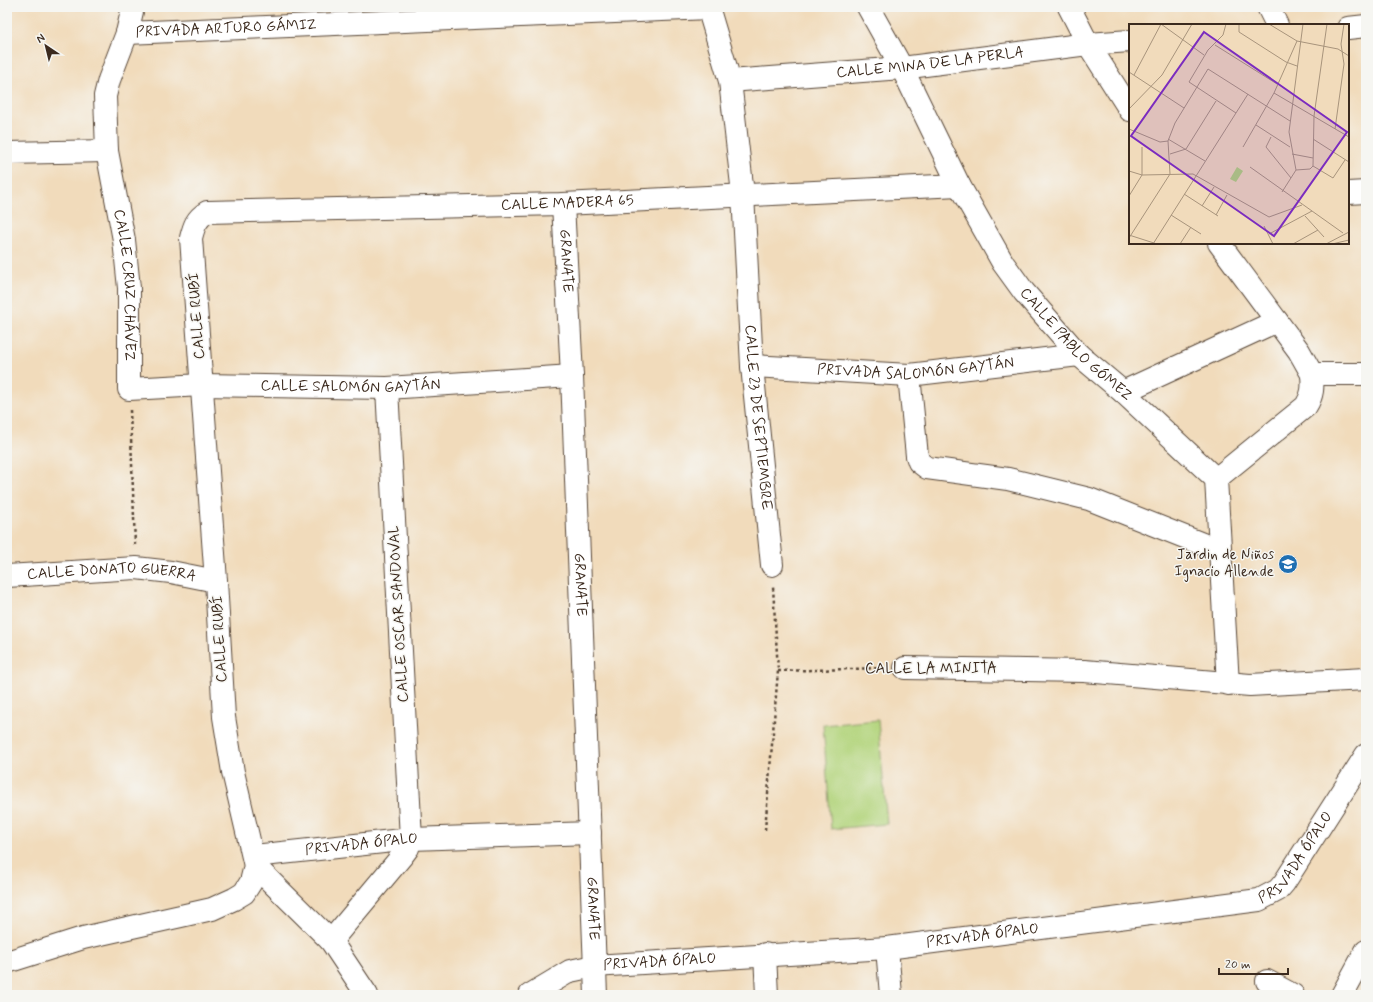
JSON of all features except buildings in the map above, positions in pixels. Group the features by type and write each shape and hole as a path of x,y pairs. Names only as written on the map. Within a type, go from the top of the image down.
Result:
{"street":[{"name":"CALLE CRUZ CHÁVEZ","path":"129,389 129,288 124,240 107,151 106,96 109,80 126,33 133,7"},
{"name":"PRIVADA ARTURO GÁMIZ","path":"126,33 709,7"},
{"name":"CALLE 23 DE SEPTIEMBRE","path":"709,7 730,81 743,194 752,366 772,565"},
{"name":"CALLE PABLO GÓMEZ","path":"868,7 902,68 959,185 1003,263 1024,292 1079,355 1123,392 1216,479"},
{"path":"1069,7 1088,44 1129,108"},
{"path":"1268,7 1277,24"},
{"path":"1349,28 1366,26"},
{"name":"CALLE MINA DE LA PERLA","path":"730,81 902,68 1088,44 1129,41"},
{"path":"7,153 107,151"},
{"name":"CALLE MADERA 65","path":"191,238 194,225 199,217 207,212 563,204 743,194 959,185"},
{"path":"1349,193 1366,192"},
{"name":"GRANATE","path":"563,204 572,376 596,995"},
{"name":"CALLE RUBÍ","path":"191,238 216,581 224,717 233,772 254,861"},
{"path":"1220,244 1299,351 1312,374 1313,387 1311,397 1306,406 1216,479 1228,684 1250,685 1366,679"},
{"path":"1123,392 1277,321"},
{"name":"PRIVADA SALOMÓN GAYTÁN","path":"752,366 909,375 1079,355"},
{"path":"1312,374 1366,374"},
{"path":"909,375 918,456 922,465 927,468 1008,479 1088,499 1220,550"},
{"name":"CALLE SALOMÓN GAYTÁN","path":"129,389 202,385 387,388 572,376"},
{"name":"CALLE OSCAR SANDOVAL","path":"387,388 411,839"},
{"name":"CALLE DONATO GUERRA","path":"7,576 136,568 171,572 216,581"},
{"name":"CALLE LA MINITA","path":"905,668 1084,671 1228,684"},
{"name":"PRIVADA ÓPALO","path":"530,995 570,971 594,966 765,954 887,948 1259,900 1278,890 1284,883 1366,755"},
{"name":"PRIVADA ÓPALO","path":"254,861 411,839 590,832"},
{"path":"331,941 402,856 408,848 411,839"},
{"path":"254,861 331,941 368,995"},
{"path":"7,962 83,938 212,909 234,899 244,892 251,882 254,861"},
{"path":"887,948 891,995"},
{"path":"1342,995 1366,951"},
{"path":"765,954 767,995"},
{"path":"1267,980 1293,995"}],"path":[{"path":"129,389 136,568"},
{"path":"765,830 778,671 772,565"},
{"name":"CALLE LA MINITA","path":"778,671 905,668"}],"green space":[{"path":"878,720 887,824 831,829 823,725"}],"place":[{"name":"Jardin de Niños Ignacio Allende","path":"1288,564"}]}
